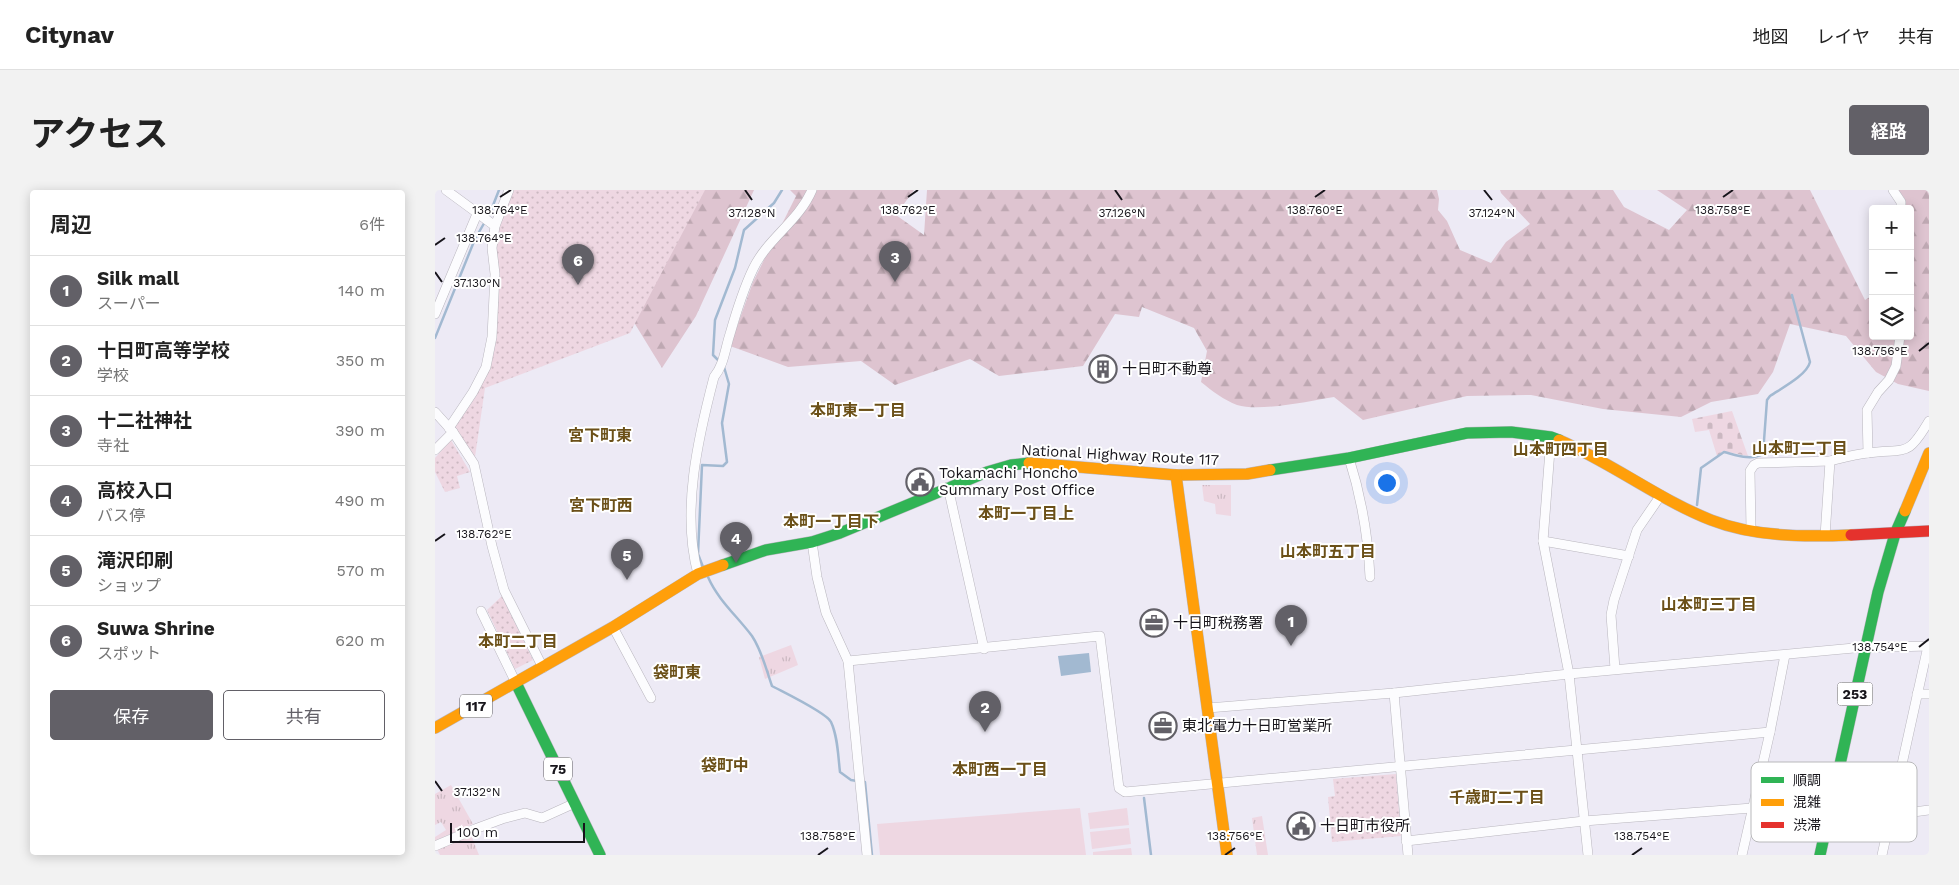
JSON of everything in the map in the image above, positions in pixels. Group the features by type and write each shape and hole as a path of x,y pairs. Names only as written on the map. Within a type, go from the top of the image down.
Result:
{"main road":[{"name":"National Highway Route 117","path":"435,728 543,668 698,574 765,550 812,542 840,533 948,487 1011,465 1033,463 1176,475 1247,474 1349,458 1467,433 1511,432 1551,437 1589,453 1661,495 1713,521 1751,530 1774,534 1825,536 1929,531"},
{"name":"253","path":"1840,762 1865,648 1895,534 1929,453"},
{"path":"1176,475 1227,855"},
{"name":"75","path":"516,683 600,855"},
{"name":"253","path":"1820,855 1823,842"}],"street":[{"path":"445,190 495,226"},
{"path":"435,450 451,430 486,367 492,337 495,274 492,248 495,226 509,190"},
{"path":"698,574 690,534 696,454 714,377 719,370 730,332 753,269 762,254 806,204 811,190"},
{"path":"1893,190 1901,205"},
{"path":"435,314 477,214"},
{"path":"1868,453 1867,410 1878,392 1889,380 1896,366 1899,340"},
{"path":"437,418 451,430 474,464 504,590 543,668"},
{"path":"1751,530 1750,471 1758,462 1830,461 1868,453 1899,451 1917,442 1929,421"},
{"path":"1551,437 1543,541 1569,674 1588,855"},
{"path":"1349,458 1358,486 1368,536 1370,577"},
{"path":"1825,536 1830,461"},
{"path":"948,487 984,649"},
{"path":"1615,669 1611,615 1637,530 1661,495"},
{"path":"1543,541 1629,556"},
{"path":"812,542 817,578 826,613 848,661 867,855"},
{"path":"481,611 516,683"},
{"path":"613,627 651,698"},
{"path":"848,661 1100,636 1119,788 1125,792 1770,732"},
{"path":"1208,708 1394,693 1615,669 1865,648 1928,646 1902,762"},
{"path":"1763,762 1785,655"},
{"path":"1394,693 1408,855"},
{"path":"1917,694 1929,694"},
{"path":"435,846 502,819 525,813 542,818 575,803"},
{"path":"1406,841 1584,821 1751,808"},
{"path":"1742,855 1751,813"},
{"path":"1882,855 1885,842"}],"green space":[{"path":"510,190 705,190 630,333 485,388 474,464 453,432 463,408 473,391 492,337 492,248"},
{"path":"521,190 754,190 696,316 662,368 627,311"},
{"path":"790,190 914,190 896,215 924,235 927,190 1437,190 1439,199 1438,210 1447,221 1460,250 1491,263 1506,242 1530,224 1500,190 1613,190 1624,207 1669,230 1687,210 1657,190 1810,190 1865,300 1869,298 1869,340 1914,340 1914,205 1904,205 1905,199 1898,190 1929,190 1929,391 1898,384 1876,372 1846,336 1790,324 1773,372 1758,394 1711,402 1681,417 1603,409 1531,395 1467,396 1363,420 1334,397 1271,407 1247,407 1227,401 1201,382 1207,351 1194,328 1142,307 1139,317 1115,314 1083,366 999,376 970,359 895,385 861,361 788,367 730,346 753,282 796,196"},
{"path":"1732,411 1748,456 1723,451 1717,456 1709,430 1695,432 1692,419"},
{"path":"451,440 470,472 457,476 460,488 445,492 435,472 435,458"},
{"path":"1202,485 1231,485 1231,516 1216,514 1215,504 1204,501"},
{"path":"502,596 533,660 515,669 487,610"},
{"path":"791,645 798,665 765,679 759,657"},
{"path":"1396,774 1401,836 1332,842 1328,797 1335,796 1333,779"},
{"path":"451,785 473,824 435,841 435,837 446,830 441,822 435,825 435,794"},
{"path":"1080,808 1086,855 880,855 877,824"},
{"path":"1127,808 1129,825 1090,829 1088,813"},
{"path":"1262,816 1268,855 1257,855 1252,818"},
{"path":"1129,828 1131,844 1092,849 1090,832"},
{"path":"471,835 479,855 440,855 437,849"},
{"path":"1131,848 1132,855 1093,855 1093,852"}],"water":[{"path":"1089,653 1091,672 1061,676 1058,656"}],"waterway":[{"path":"435,338 475,239 490,213 499,190"},
{"path":"719,361 713,355 715,320 735,268 744,230 774,203 782,190"},
{"path":"1697,505 1701,468 1724,452 1749,457 1763,454 1767,400 1808,367 1810,362 1792,295"},
{"path":"703,567 698,554 702,465 723,466 727,462 722,423 729,384 724,367"},
{"path":"708,577 722,601 752,636 761,654 772,686 822,713 831,722 836,740 840,772 851,780 857,781"},
{"path":"863,782 865,782 872,855"},
{"path":"1144,798 1151,855"}],"traffic: fast":[{"path":"1270,470 1349,458 1467,433 1511,432 1551,437 1559,440"},
{"path":"723,565 766,550 812,542 840,533 987,472 1011,465 1029,463"},
{"path":"1841,762 1878,592 1895,534 1905,511"},
{"path":"516,683 600,855"},
{"path":"1820,855 1823,842"}],"traffic: slow":[{"path":"1559,440 1598,459 1672,502 1727,526 1780,535 1851,535"},
{"path":"1905,511 1929,453"},
{"path":"1029,463 1176,475 1247,474 1270,470"},
{"path":"1176,475 1227,855"},
{"path":"435,728 613,627 698,574 723,565"}],"traffic: jam":[{"path":"1851,535 1929,531"}],"place":[{"name":"十二社神社","path":"895,282"},
{"name":"Suwa Shrine","path":"578,285"},
{"name":"十日町不動尊","path":"1103,369"},
{"name":"Tokamachi Honcho Summary Post Office","path":"920,482"},
{"name":"高校入口","path":"736,563"},
{"name":"滝沢印刷","path":"627,580"},
{"name":"十日町税務署","path":"1154,623"},
{"name":"Silk mall","path":"1291,646"},
{"name":"東北電力十日町営業所","path":"1163,726"},
{"name":"十日町高等学校","path":"985,732"},
{"name":"十日町市役所","path":"1301,826"}],"district":[{"name":"本町東一丁目","path":"858,410"},
{"name":"宮下町東","path":"600,435"},
{"name":"山本町二丁目","path":"1800,448"},
{"name":"山本町四丁目","path":"1561,449"},
{"name":"宮下町西","path":"601,505"},
{"name":"本町一丁目上","path":"1026,513"},
{"name":"本町一丁目下","path":"831,521"},
{"name":"山本町五丁目","path":"1328,551"},
{"name":"山本町三丁目","path":"1709,604"},
{"name":"本町二丁目","path":"518,641"},
{"name":"袋町東","path":"677,672"},
{"name":"袋町中","path":"725,765"},
{"name":"本町西一丁目","path":"1000,769"},
{"name":"千歳町二丁目","path":"1497,797"}]}
